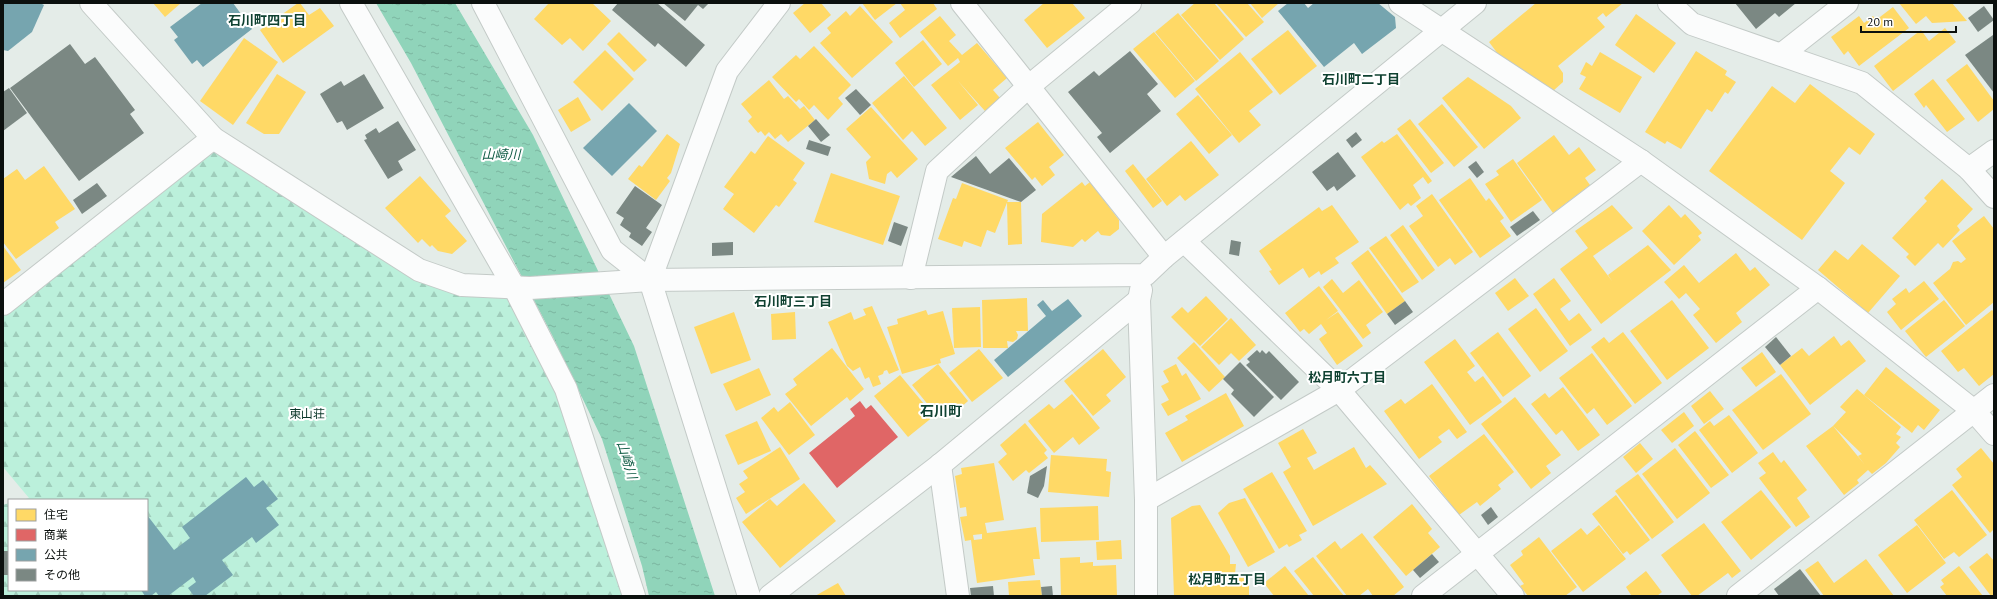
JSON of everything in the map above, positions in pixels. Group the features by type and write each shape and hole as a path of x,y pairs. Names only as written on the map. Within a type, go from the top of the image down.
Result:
{"street":[{"path":"91,3 213,138 420,270 462,285 522,287 650,280 1145,275"},
{"path":"351,3 522,287 566,389 634,596"},
{"path":"483,3 612,250 650,280 749,596"},
{"path":"650,280 727,71 779,3"},
{"path":"962,3 1164,257"},
{"path":"911,278 937,171 1028,87 1130,3"},
{"path":"1400,3 1442,32 1642,161 1818,288 1974,411 1994,434"},
{"path":"1146,596 1146,500 1139,300 1145,275 1164,257 1442,32 1475,3"},
{"path":"1669,3 1692,24 1862,82 1969,169 1994,197"},
{"path":"1782,54 1847,3"},
{"path":"3,304 213,138"},
{"path":"1969,169 1994,151"},
{"path":"1146,500 1339,390 1642,161"},
{"path":"1184,241 1339,390 1478,553 1512,596"},
{"path":"1423,596 1818,288"},
{"path":"770,596 940,465 1139,300"},
{"path":"1738,596 1994,395"},
{"path":"940,465 958,596"}],"green space":[{"name":"東山荘","path":"213,138 419,270 530,288 532,324 634,596 3,596 3,505 8,503 8,591 148,591 148,499 26,499 29,498 3,467 3,304"}],"water":[{"name":"山崎川","path":"376,3 455,3 533,135 634,346 715,596 649,596 642,566 602,439 552,335 411,63"}],"building: 住宅":[{"path":"153,3 181,3 165,17"},
{"path":"300,3 309,15 320,8 334,26 283,63 260,30"},
{"path":"549,3 592,3 611,21 583,51 570,38 562,45 534,19"},
{"path":"805,3 821,3 831,15 810,33 793,13"},
{"path":"862,3 897,3 875,20"},
{"path":"900,3 933,3 937,9 900,38 889,23 905,10"},
{"path":"1044,3 1072,3 1085,18 1047,48 1024,20"},
{"path":"1195,3 1214,3 1244,39 1220,60 1181,15"},
{"path":"1216,3 1247,3 1264,22 1246,37"},
{"path":"1250,3 1279,3 1262,18"},
{"path":"1536,3 1623,3 1606,17 1603,13 1597,18 1605,27 1558,66 1563,73 1563,82 1553,91 1501,58 1489,42"},
{"path":"1899,3 1952,3 1967,21 1932,23 1926,16 1916,24"},
{"path":"860,6 893,42 852,78 820,43 831,33 827,28 846,11 850,16"},
{"path":"1893,7 1909,28 1859,66 1848,51 1844,55 1831,37 1859,16 1864,23 1873,16 1876,20"},
{"path":"1178,13 1219,61 1196,81 1155,32"},
{"path":"1636,14 1676,43 1654,73 1615,45"},
{"path":"940,16 956,35 949,41 962,55 977,43 1007,78 993,90 1000,98 985,111 958,81 978,105 960,120 931,85 960,62 958,58 948,66 920,32"},
{"path":"1945,28 1956,42 1893,91 1874,66 1921,30 1929,41"},
{"path":"1288,30 1317,66 1280,95 1251,59"},
{"path":"619,32 647,60 634,72 607,44"},
{"path":"1154,32 1195,81 1175,98 1133,49"},
{"path":"244,38 278,62 233,125 200,101"},
{"path":"923,40 942,64 914,87 895,63"},
{"path":"814,46 851,85 838,98 843,104 828,120 814,105 809,110 799,99 796,102 772,77 796,55 800,59"},
{"path":"605,50 634,79 602,111 573,82"},
{"path":"1696,51 1727,71 1725,75 1736,82 1728,94 1725,92 1712,112 1707,109 1681,149 1667,141 1665,144 1645,132"},
{"path":"1240,52 1273,92 1249,111 1261,125 1239,143 1195,89"},
{"path":"1600,52 1642,77 1620,113 1579,89 1586,77 1580,74 1586,62 1592,66"},
{"path":"1967,64 1994,101 1994,109 1978,122 1946,80"},
{"path":"277,74 306,92 279,134 264,134 246,123"},
{"path":"904,76 947,128 925,146 912,131 903,140 872,103"},
{"path":"1468,77 1511,106 1521,118 1484,149 1442,98"},
{"path":"1933,79 1965,119 1947,132 1926,105 1924,108 1914,94"},
{"path":"769,80 784,99 788,96 800,109 804,106 815,120 788,142 781,134 775,139 769,132 765,136 761,131 758,133 748,121 752,117 741,104"},
{"path":"1810,84 1875,134 1860,155 1849,147 1830,171 1845,183 1802,240 1709,171 1772,86 1795,103"},
{"path":"1198,95 1232,135 1209,154 1176,114"},
{"path":"578,97 591,120 571,132 558,110"},
{"path":"1442,104 1478,147 1454,167 1418,124"},
{"path":"871,107 918,159 897,178 891,171 887,174 885,184 869,179 866,162 871,157 846,129"},
{"path":"1410,119 1444,163 1431,173 1397,129"},
{"path":"1038,122 1064,155 1049,167 1055,175 1042,186 1035,177 1032,180 1005,148"},
{"path":"667,134 680,144 671,173 667,178 670,181 656,200 628,179 639,165 642,167"},
{"path":"1397,134 1432,181 1428,184 1423,177 1413,185 1421,198 1411,206 1408,203 1400,210 1361,157 1382,141 1384,143"},
{"path":"1554,135 1569,155 1579,147 1596,170 1585,178 1590,185 1553,213 1517,163"},
{"path":"768,136 805,163 793,180 797,183 779,207 776,205 754,233 723,209 734,194 724,187 751,151 755,154"},
{"path":"1191,141 1219,175 1185,201 1180,195 1167,206 1146,179"},
{"path":"1513,159 1542,200 1511,222 1485,184 1499,175 1496,171"},
{"path":"1133,164 1162,201 1153,208 1125,171"},
{"path":"44,166 75,209 55,222 59,228 16,259 3,242 3,179 17,169 25,180"},
{"path":"831,173 900,196 883,245 814,222"},
{"path":"420,176 451,211 445,216 467,241 452,254 438,251 432,245 430,247 422,239 418,243 385,208"},
{"path":"1470,178 1486,201 1489,198 1504,218 1500,221 1511,236 1480,258 1439,200"},
{"path":"1942,179 1973,209 1957,226 1960,230 1943,248 1938,243 1915,266 1906,257 1909,254 1892,238 1927,201 1924,198"},
{"path":"1082,182 1085,186 1090,182 1119,220 1119,229 1110,236 1101,235 1098,231 1085,242 1082,239 1073,247 1041,242 1042,214"},
{"path":"962,183 1008,200 995,233 987,230 981,247 964,241 962,247 938,239 953,198 956,199"},
{"path":"1432,194 1473,252 1455,265 1450,258 1438,267 1409,226 1423,216 1416,206"},
{"path":"1007,202 1021,202 1022,244 1008,245"},
{"path":"1332,205 1359,242 1335,258 1339,263 1321,275 1319,271 1309,278 1303,268 1279,285 1269,271 1272,270 1259,251 1319,207 1322,211"},
{"path":"1612,205 1633,228 1593,256 1612,281 1608,275 1648,245 1671,270 1601,324 1560,269 1588,248 1575,231"},
{"path":"1669,205 1681,218 1685,214 1702,233 1698,236 1701,240 1674,265 1642,231"},
{"path":"1984,216 1994,229 1994,302 1966,325 1933,283 1950,269 1953,262 1958,261 1961,263 1966,259 1952,241"},
{"path":"1403,225 1435,270 1422,280 1390,235"},
{"path":"1386,236 1419,282 1402,293 1369,248"},
{"path":"1862,244 1900,276 1868,313 1818,270 1835,250 1848,260"},
{"path":"3,246 21,270 3,283"},
{"path":"1368,250 1405,301 1387,314 1351,263"},
{"path":"1736,253 1750,271 1755,267 1770,285 1736,313 1742,322 1716,343 1693,315 1700,309 1686,293 1679,299 1664,282 1684,265 1699,283"},
{"path":"1515,278 1529,296 1508,311 1495,293"},
{"path":"1554,278 1571,301 1560,309 1569,321 1579,313 1592,330 1570,346 1533,294"},
{"path":"1332,279 1343,293 1359,280 1383,312 1366,325 1371,333 1363,339 1323,287"},
{"path":"1924,281 1939,299 1901,330 1887,312 1896,304 1892,299 1906,288 1909,293"},
{"path":"1319,286 1338,311 1326,320 1338,312 1363,346 1337,365 1319,339 1327,333 1321,324 1309,334 1304,329 1300,332 1285,313"},
{"path":"1206,296 1228,319 1200,346 1171,317 1182,307 1188,313"},
{"path":"1027,298 1028,331 1016,331 1018,335 1017,339 1013,342 1007,341 1008,348 983,348 982,300"},
{"path":"1672,300 1709,348 1667,380 1630,331"},
{"path":"1944,300 1965,326 1926,357 1905,331"},
{"path":"872,306 899,370 889,374 887,370 884,371 883,374 878,376 881,384 873,387 869,377 865,379 860,367 853,371 847,366 828,322 851,312 854,320 866,315 863,309"},
{"path":"980,307 981,347 954,348 952,308"},
{"path":"1536,308 1568,351 1540,372 1508,329"},
{"path":"926,310 928,315 943,311 955,354 940,359 941,363 902,374 887,327 898,324 897,319"},
{"path":"1992,310 1994,312 1994,374 1979,386 1964,368 1958,372 1941,351"},
{"path":"734,312 751,360 711,374 694,327"},
{"path":"795,312 796,339 772,340 771,314"},
{"path":"1231,318 1256,345 1239,361 1231,353 1219,365 1201,347"},
{"path":"1498,332 1531,376 1503,397 1470,353"},
{"path":"1623,332 1662,383 1635,404 1591,347 1604,337 1609,343"},
{"path":"1834,336 1841,346 1849,340 1866,361 1810,405 1780,365 1802,348 1809,356"},
{"path":"1455,339 1475,366 1467,372 1475,382 1483,376 1502,402 1470,425 1424,362"},
{"path":"1194,342 1225,377 1209,392 1177,358"},
{"path":"832,348 864,389 850,401 847,397 811,426 785,394 797,385 793,379"},
{"path":"979,349 1003,378 972,402 949,373"},
{"path":"1103,349 1126,377 1106,395 1111,401 1093,416 1064,381"},
{"path":"1762,352 1776,372 1756,387 1741,368"},
{"path":"1592,353 1632,406 1607,425 1594,408 1587,414 1559,378"},
{"path":"938,364 968,401 959,409 954,403 938,417 912,385"},
{"path":"1176,364 1182,376 1186,373 1201,399 1168,416 1161,404 1169,400 1161,386 1169,382 1163,371"},
{"path":"1886,367 1940,410 1924,430 1918,425 1912,433 1864,395"},
{"path":"759,368 771,395 736,411 723,384"},
{"path":"1781,374 1811,414 1763,450 1732,410"},
{"path":"900,375 934,416 908,437 874,396"},
{"path":"1432,384 1467,432 1457,439 1449,429 1438,437 1442,442 1419,459 1384,411 1401,399 1405,404"},
{"path":"1563,387 1600,435 1578,451 1562,430 1556,435 1531,404 1545,393 1549,398"},
{"path":"1857,389 1901,427 1896,434 1901,437 1896,443 1900,447 1886,463 1872,474 1868,470 1857,480 1859,483 1844,495 1806,446 1833,426 1846,412 1840,407","holes":["1833,426 1862,454 1858,456 1865,465"]},
{"path":"1710,391 1724,409 1704,424 1691,406"},
{"path":"1226,393 1244,426 1182,462 1165,433 1188,420 1185,416"},
{"path":"1072,394 1100,428 1079,445 1073,437 1054,453 1028,421 1049,404 1054,409"},
{"path":"1515,397 1561,455 1546,466 1551,473 1531,489 1481,424"},
{"path":"790,402 815,435 789,455 761,418 774,407 778,412"},
{"path":"1684,412 1694,426 1672,443 1661,430"},
{"path":"1729,415 1758,453 1732,473 1699,430 1710,421 1714,426"},
{"path":"757,421 771,451 738,465 725,435"},
{"path":"1025,423 1047,450 1044,453 1048,458 1029,473 1026,470 1013,481 998,462 1007,454 1000,445"},
{"path":"1303,429 1317,453 1307,458 1314,470 1354,447 1366,468 1370,465 1387,484 1313,526 1283,472 1291,467 1278,443"},
{"path":"1695,431 1729,475 1711,488 1678,445"},
{"path":"1484,434 1514,472 1498,485 1501,489 1480,506 1477,502 1459,515 1429,476"},
{"path":"1640,443 1653,459 1636,473 1623,457"},
{"path":"780,447 800,479 746,514 736,498 745,492 739,484 748,478 743,471"},
{"path":"1675,448 1710,493 1677,519 1642,474"},
{"path":"1981,448 1994,464 1994,529 1990,533 1952,485 1962,477 1956,469"},
{"path":"1773,452 1781,463 1784,460 1807,490 1797,498 1810,517 1796,527 1759,478 1766,473 1758,463"},
{"path":"1051,455 1107,459 1106,471 1111,472 1109,497 1048,492"},
{"path":"994,463 1004,520 985,523 987,533 1036,527 1040,559 1033,559 1035,575 977,583 971,540 965,541 960,517 967,516 966,507 960,508 955,476 962,474 961,468","holes":["982,534 982,539 974,540 973,535"]},
{"path":"1272,472 1307,531 1299,535 1302,540 1289,547 1287,544 1279,549 1243,489"},
{"path":"1638,474 1674,522 1652,539 1615,491"},
{"path":"804,483 836,521 780,568 742,522 770,499 777,506"},
{"path":"1761,490 1791,527 1751,560 1721,522"},
{"path":"1952,490 1987,535 1959,557 1954,552 1944,559 1914,520"},
{"path":"1616,495 1650,540 1630,555 1627,551 1623,554 1592,514"},
{"path":"1245,498 1275,552 1248,567 1218,513 1229,503"},
{"path":"1412,504 1432,529 1428,533 1440,547 1406,576 1373,537"},
{"path":"1200,505 1230,556 1230,564 1236,564 1235,574 1244,574 1249,580 1249,596 1174,596 1171,518 1192,506"},
{"path":"1098,506 1099,540 1041,542 1040,508"},
{"path":"1704,523 1741,571 1732,578 1728,573 1697,596 1692,596 1661,555"},
{"path":"1599,525 1626,559 1583,592 1551,551 1581,528 1587,535"},
{"path":"1917,525 1946,563 1907,593 1878,555"},
{"path":"1362,533 1404,587 1393,596 1373,596 1368,589 1359,596 1347,596 1316,556 1335,541 1341,549"},
{"path":"1539,537 1577,587 1565,596 1528,596 1520,586 1524,584 1510,565 1523,555 1521,551"},
{"path":"1121,540 1122,559 1097,560 1096,542"},
{"path":"1987,553 1994,561 1994,596 1991,596 1969,567"},
{"path":"1080,557 1080,563 1093,562 1093,566 1116,565 1117,596 1061,596 1060,558"},
{"path":"1313,557 1344,596 1314,596 1294,571"},
{"path":"1866,559 1894,596 1824,596 1805,570 1818,561 1834,583"},
{"path":"1285,566 1309,596 1274,596 1264,583"},
{"path":"1959,566 1983,596 1947,596 1940,587 1944,584 1941,580"},
{"path":"1646,571 1662,592 1657,596 1630,596 1631,595 1626,587"},
{"path":"1040,580 1042,596 1009,596 1008,582"},
{"path":"838,583 846,596 815,596"}],"building: 商業":[{"path":"860,401 866,409 871,405 898,437 837,488 809,453 855,416 850,409"}],"building: 公共":[{"path":"3,3 40,3 44,5 32,32 8,51 3,50"},
{"path":"202,3 233,3 252,29 203,67 197,60 192,64 174,40 178,37 170,27"},
{"path":"1288,3 1304,3 1308,8 1314,3 1378,3 1395,17 1396,28 1362,54 1354,43 1324,67 1278,11"},
{"path":"629,103 657,131 612,176 583,148"},
{"path":"1068,299 1082,316 1008,377 994,360 1046,316 1037,305 1043,300 1052,311"},
{"path":"246,477 254,487 263,480 278,499 266,508 279,525 256,543 252,537 222,560 233,575 205,596 194,596 188,588 196,582 193,577 168,596 159,596 156,592 151,596 145,596 142,591 148,591 148,516 174,550 190,538 182,527"}],"building: その他":[{"path":"618,3 657,3 705,45 686,67 658,43 655,47 612,10"},
{"path":"663,3 709,3 703,9 698,5 685,21"},
{"path":"1735,3 1796,3 1779,17 1775,13 1756,29"},
{"path":"1984,6 1994,20 1978,32 1968,18"},
{"path":"1993,35 1994,36 1994,93 1965,55"},
{"path":"70,44 85,64 95,57 135,110 130,114 144,133 79,181 10,88"},
{"path":"1130,51 1158,84 1147,94 1161,111 1110,153 1097,137 1102,133 1068,92 1094,71 1099,76"},
{"path":"364,74 384,108 347,130 342,121 337,123 320,94 341,81 344,86"},
{"path":"9,88 27,113 3,131 3,92"},
{"path":"856,89 871,105 860,115 845,98"},
{"path":"816,119 830,135 821,142 808,126"},
{"path":"398,121 416,150 398,161 403,170 388,179 364,140 367,139 365,135 376,128 379,133"},
{"path":"1356,132 1362,140 1352,148 1346,140"},
{"path":"809,140 831,147 828,156 806,149"},
{"path":"1338,152 1356,176 1337,191 1334,186 1327,191 1312,172"},
{"path":"976,156 990,174 1009,158 1036,190 1021,202 951,177"},
{"path":"1476,161 1484,172 1477,178 1468,167"},
{"path":"97,183 107,196 82,214 73,200"},
{"path":"635,186 662,205 646,228 652,232 642,246 629,237 631,233 620,225 624,218 616,213"},
{"path":"1533,211 1540,220 1517,236 1510,227"},
{"path":"894,222 908,227 901,246 888,241"},
{"path":"1231,240 1241,242 1239,256 1229,254"},
{"path":"733,242 733,255 712,256 712,243"},
{"path":"1405,301 1413,312 1395,325 1387,314"},
{"path":"1776,337 1791,356 1780,365 1765,347"},
{"path":"1257,350 1260,353 1262,350 1266,354 1269,351 1299,382 1281,400 1246,365 1250,362 1247,359"},
{"path":"1240,362 1274,397 1254,417 1231,394 1234,390 1223,379"},
{"path":"1047,466 1044,486 1038,498 1027,493 1030,476"},
{"path":"1491,507 1498,517 1488,525 1481,515"},
{"path":"3,551 8,551 8,575 3,575"},
{"path":"1432,554 1439,562 1420,578 1413,570"},
{"path":"1800,569 1821,596 1779,596 1774,589"},
{"path":"993,586 994,596 971,596 970,588"},
{"path":"1052,586 1053,596 1042,596 1041,587"}],"district":[{"name":"石川町四丁目","path":"267,20"},
{"name":"石川町二丁目","path":"1361,79"},
{"name":"石川町三丁目","path":"793,301"},
{"name":"松月町六丁目","path":"1347,377"},
{"name":"石川町","path":"941,411"},
{"name":"松月町五丁目","path":"1227,579"}]}
